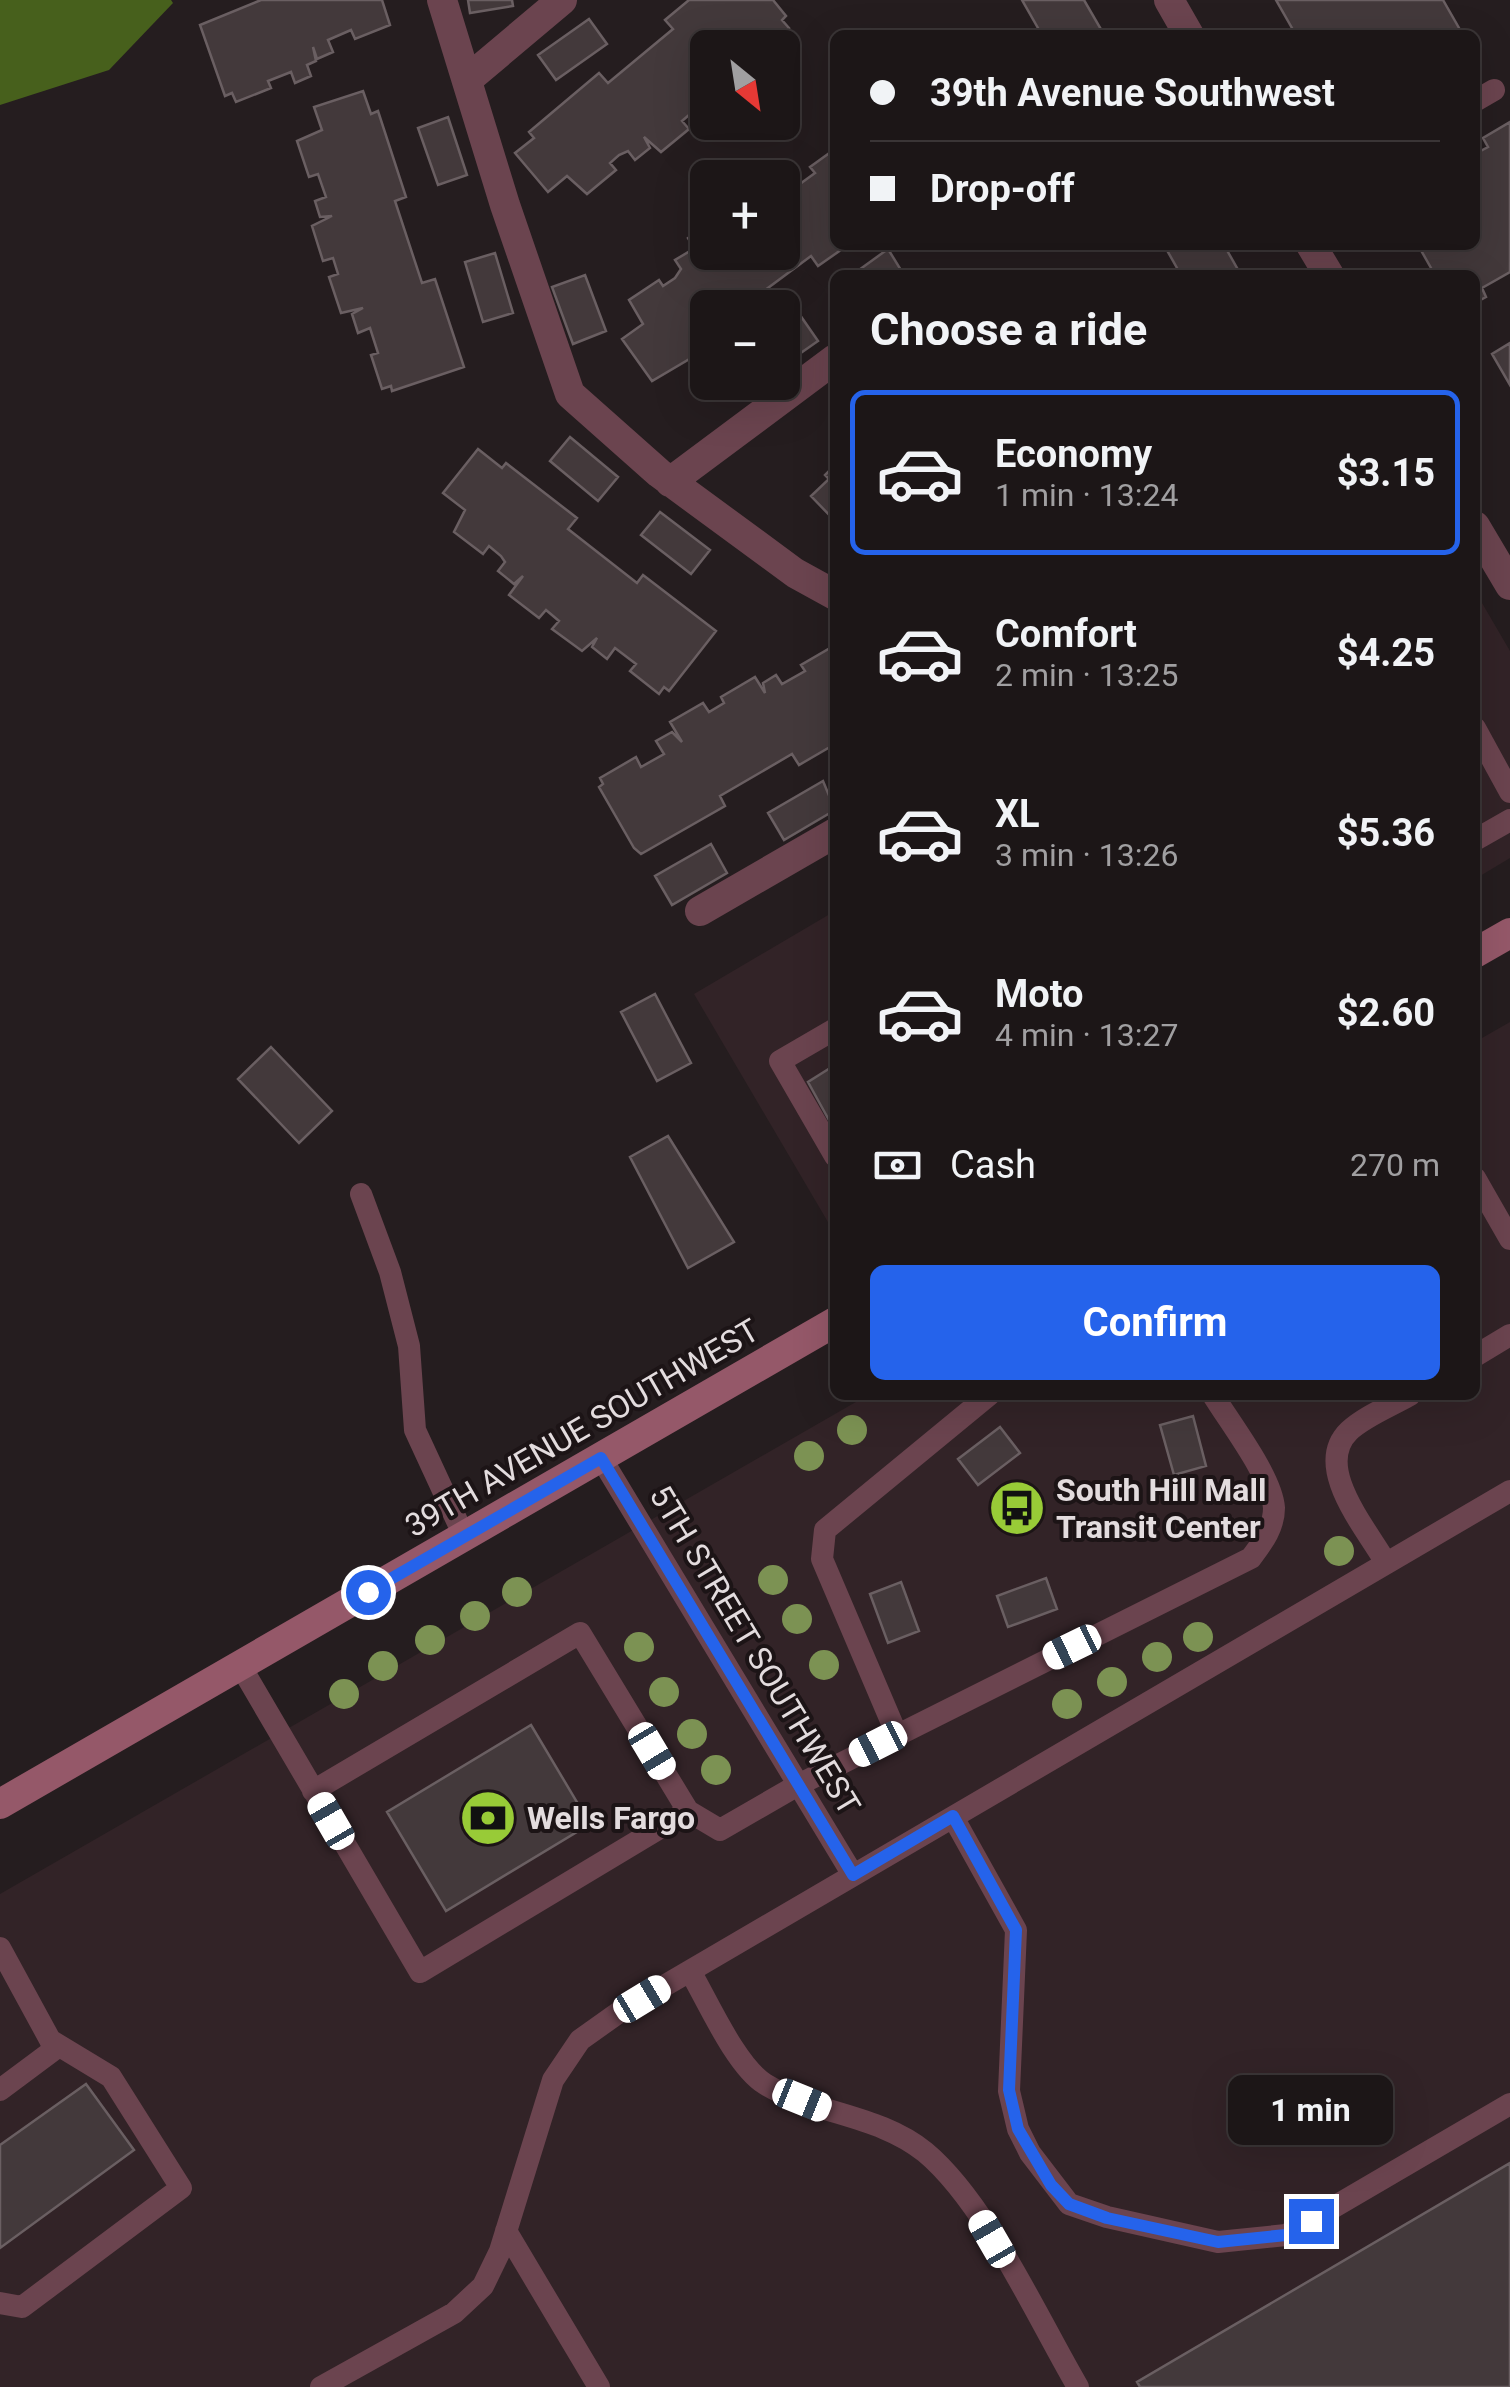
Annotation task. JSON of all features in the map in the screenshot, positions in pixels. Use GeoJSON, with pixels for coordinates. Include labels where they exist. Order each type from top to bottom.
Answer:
{"type":"FeatureCollection","features":[{"type":"Feature","properties":{"kind":"main road"},"geometry":{"type":"LineString","coordinates":[[1480,950],[1510,933]]}},
{"type":"Feature","properties":{"kind":"main road","name":"39TH AVENUE SOUTHWEST"},"geometry":{"type":"LineString","coordinates":[[0,1804],[830,1325]]}},
{"type":"Feature","properties":{"kind":"street"},"geometry":{"type":"LineString","coordinates":[[442,0],[570,394],[670,482],[795,573],[830,592]]}},
{"type":"Feature","properties":{"kind":"street"},"geometry":{"type":"LineString","coordinates":[[467,80],[562,0]]}},
{"type":"Feature","properties":{"kind":"street"},"geometry":{"type":"LineString","coordinates":[[1168,0],[1186,30]]}},
{"type":"Feature","properties":{"kind":"street"},"geometry":{"type":"LineString","coordinates":[[670,482],[830,362]]}},
{"type":"Feature","properties":{"kind":"street"},"geometry":{"type":"LineString","coordinates":[[1480,542],[1510,585]]}},
{"type":"Feature","properties":{"kind":"street"},"geometry":{"type":"LineString","coordinates":[[700,911],[830,836]]}},
{"type":"Feature","properties":{"kind":"lane"},"geometry":{"type":"LineString","coordinates":[[1480,737],[1510,792]]}},
{"type":"Feature","properties":{"kind":"lane"},"geometry":{"type":"LineString","coordinates":[[1480,837],[1510,820]]}},
{"type":"Feature","properties":{"kind":"lane"},"geometry":{"type":"LineString","coordinates":[[830,1033],[780,1061],[830,1147]]}},
{"type":"Feature","properties":{"kind":"lane"},"geometry":{"type":"LineString","coordinates":[[1480,1187],[1510,1239]]}},
{"type":"Feature","properties":{"kind":"lane"},"geometry":{"type":"LineString","coordinates":[[361,1194],[390,1272],[409,1346],[415,1430],[464,1536]]}},
{"type":"Feature","properties":{"kind":"lane"},"geometry":{"type":"LineString","coordinates":[[1480,1353],[1510,1335]]}},
{"type":"Feature","properties":{"kind":"lane"},"geometry":{"type":"LineString","coordinates":[[897,1734],[822,1559],[820,1543],[825,1530],[983,1400]]}},
{"type":"Feature","properties":{"kind":"lane"},"geometry":{"type":"LineString","coordinates":[[313,1791],[580,1632],[688,1811],[720,1830],[897,1734],[1251,1558],[1265,1540],[1274,1507],[1268,1487],[1216,1400]]}},
{"type":"Feature","properties":{"kind":"lane"},"geometry":{"type":"LineString","coordinates":[[1386,1563],[1334,1471],[1337,1452],[1348,1432],[1402,1400]]}},
{"type":"Feature","properties":{"kind":"lane","name":"5TH STREET SOUTHWEST"},"geometry":{"type":"LineString","coordinates":[[601,1458],[853,1875]]}},
{"type":"Feature","properties":{"kind":"lane"},"geometry":{"type":"LineString","coordinates":[[321,2387],[454,2313],[483,2286],[506,2231],[554,2080],[580,2040],[690,1971],[1510,1491]]}},
{"type":"Feature","properties":{"kind":"lane"},"geometry":{"type":"LineString","coordinates":[[240,1665],[420,1972],[688,1811]]}},
{"type":"Feature","properties":{"kind":"lane"},"geometry":{"type":"LineString","coordinates":[[953,1816],[1016,1930],[1009,2090],[1018,2129],[1051,2185],[1069,2204],[1107,2218],[1218,2242],[1286,2235],[1510,2104]]}},
{"type":"Feature","properties":{"kind":"lane"},"geometry":{"type":"LineString","coordinates":[[0,1948],[54,2049],[0,2090]]}},
{"type":"Feature","properties":{"kind":"lane"},"geometry":{"type":"LineString","coordinates":[[690,1971],[747,2067],[763,2083],[834,2112],[890,2128],[948,2176],[975,2210],[1078,2387]]}},
{"type":"Feature","properties":{"kind":"lane"},"geometry":{"type":"LineString","coordinates":[[0,2303],[22,2307],[181,2188],[111,2077],[50,2040]]}},
{"type":"Feature","properties":{"kind":"lane"},"geometry":{"type":"LineString","coordinates":[[506,2231],[598,2387]]}},
{"type":"Feature","properties":{"kind":"shaded area"},"geometry":{"type":"Polygon","coordinates":[[[1480,600],[1510,651],[1510,858],[1480,876],[1480,600]]]}},
{"type":"Feature","properties":{"kind":"shaded area"},"geometry":{"type":"Polygon","coordinates":[[[830,914],[830,1225],[694,994],[830,914]]]}},
{"type":"Feature","properties":{"kind":"shaded area"},"geometry":{"type":"Polygon","coordinates":[[[1510,1022],[1510,2387],[0,2387],[0,1894],[859,1400],[1480,1400],[1480,1039],[1510,1022]]]}},
{"type":"Feature","properties":{"kind":"green space"},"geometry":{"type":"Polygon","coordinates":[[[0,0],[173,3],[109,70],[0,105],[0,0]]]}},
{"type":"Feature","properties":{"kind":"building"},"geometry":{"type":"Polygon","coordinates":[[[261,0],[382,0],[390,25],[355,39],[351,30],[328,40],[333,52],[317,59],[313,47],[316,61],[307,65],[311,76],[295,83],[291,72],[268,81],[271,88],[236,102],[232,93],[225,96],[200,25],[261,0]]]}},
{"type":"Feature","properties":{"kind":"building"},"geometry":{"type":"Polygon","coordinates":[[[468,0],[512,0],[513,6],[470,13],[468,0]]]}},
{"type":"Feature","properties":{"kind":"building"},"geometry":{"type":"Polygon","coordinates":[[[689,0],[773,0],[786,16],[782,20],[789,28],[690,30],[690,114],[682,121],[689,129],[661,152],[644,137],[650,148],[635,160],[628,151],[619,155],[610,163],[616,170],[587,194],[567,176],[548,192],[515,153],[534,138],[529,132],[599,73],[608,83],[673,29],[665,20],[689,0]]]}},
{"type":"Feature","properties":{"kind":"building"},"geometry":{"type":"Polygon","coordinates":[[[1022,0],[1084,0],[1101,30],[1039,30],[1022,0]]]}},
{"type":"Feature","properties":{"kind":"building"},"geometry":{"type":"Polygon","coordinates":[[[1276,0],[1443,0],[1460,30],[1293,30],[1276,0]]]}},
{"type":"Feature","properties":{"kind":"building"},"geometry":{"type":"Polygon","coordinates":[[[589,19],[607,44],[556,80],[538,55],[589,19]]]}},
{"type":"Feature","properties":{"kind":"building"},"geometry":{"type":"Polygon","coordinates":[[[363,91],[371,114],[378,111],[406,197],[395,201],[422,283],[435,279],[464,367],[392,391],[391,386],[382,389],[371,355],[378,353],[370,328],[358,333],[352,314],[363,308],[341,313],[329,277],[338,274],[333,258],[323,261],[312,226],[332,216],[320,217],[315,201],[326,197],[318,174],[309,177],[297,141],[322,130],[314,107],[363,91]]]}},
{"type":"Feature","properties":{"kind":"building"},"geometry":{"type":"Polygon","coordinates":[[[448,117],[467,175],[438,185],[418,128],[448,117]]]}},
{"type":"Feature","properties":{"kind":"building"},"geometry":{"type":"Polygon","coordinates":[[[1510,122],[1510,272],[1482,288],[1486,297],[1480,300],[1480,270],[1432,270],[1421,250],[1480,250],[1480,151],[1488,147],[1483,138],[1510,122]]]}},
{"type":"Feature","properties":{"kind":"building"},"geometry":{"type":"Polygon","coordinates":[[[830,153],[830,250],[841,250],[818,266],[811,256],[800,264],[800,184],[815,173],[810,167],[830,153]]]}},
{"type":"Feature","properties":{"kind":"building"},"geometry":{"type":"Polygon","coordinates":[[[889,250],[901,270],[859,270],[889,250]]]}},
{"type":"Feature","properties":{"kind":"building"},"geometry":{"type":"Polygon","coordinates":[[[1167,250],[1227,250],[1238,270],[1178,270],[1167,250]]]}},
{"type":"Feature","properties":{"kind":"building"},"geometry":{"type":"Polygon","coordinates":[[[690,251],[690,270],[792,270],[765,290],[690,290],[690,359],[652,381],[622,339],[643,324],[629,300],[659,280],[663,286],[675,278],[681,269],[675,260],[690,251]]]}},
{"type":"Feature","properties":{"kind":"building"},"geometry":{"type":"Polygon","coordinates":[[[495,253],[513,313],[483,322],[465,262],[495,253]]]}},
{"type":"Feature","properties":{"kind":"building"},"geometry":{"type":"Polygon","coordinates":[[[585,275],[606,331],[573,344],[552,287],[585,275]]]}},
{"type":"Feature","properties":{"kind":"building"},"geometry":{"type":"Polygon","coordinates":[[[800,315],[818,341],[800,354],[800,315]]]}},
{"type":"Feature","properties":{"kind":"building"},"geometry":{"type":"Polygon","coordinates":[[[1510,343],[1510,385],[1492,354],[1510,343]]]}},
{"type":"Feature","properties":{"kind":"building"},"geometry":{"type":"Polygon","coordinates":[[[570,437],[618,477],[598,501],[550,461],[570,437]]]}},
{"type":"Feature","properties":{"kind":"building"},"geometry":{"type":"Polygon","coordinates":[[[478,449],[502,468],[506,463],[577,518],[568,529],[637,583],[643,575],[716,631],[669,691],[664,687],[659,694],[630,671],[636,664],[615,648],[607,659],[592,647],[597,638],[582,651],[552,629],[559,621],[546,610],[539,618],[509,595],[523,576],[514,584],[498,571],[505,562],[501,556],[489,546],[483,554],[454,532],[465,510],[443,493],[478,449]]]}},
{"type":"Feature","properties":{"kind":"building"},"geometry":{"type":"Polygon","coordinates":[[[830,470],[830,516],[811,496],[829,479],[825,475],[830,470]]]}},
{"type":"Feature","properties":{"kind":"building"},"geometry":{"type":"Polygon","coordinates":[[[660,512],[710,550],[691,574],[641,535],[660,512]]]}},
{"type":"Feature","properties":{"kind":"building"},"geometry":{"type":"Polygon","coordinates":[[[830,648],[830,747],[799,765],[792,754],[720,796],[725,806],[641,854],[634,848],[599,787],[603,784],[600,778],[636,757],[641,767],[664,754],[656,741],[672,732],[682,742],[670,722],[703,703],[709,712],[724,703],[721,697],[755,677],[765,693],[763,683],[776,675],[782,684],[805,671],[801,665],[830,648]]]}},
{"type":"Feature","properties":{"kind":"building"},"geometry":{"type":"Polygon","coordinates":[[[823,781],[830,798],[830,813],[784,840],[768,813],[823,781]]]}},
{"type":"Feature","properties":{"kind":"building"},"geometry":{"type":"Polygon","coordinates":[[[711,844],[727,873],[672,905],[655,876],[711,844]]]}},
{"type":"Feature","properties":{"kind":"building"},"geometry":{"type":"Polygon","coordinates":[[[655,994],[691,1063],[657,1081],[621,1012],[655,994]]]}},
{"type":"Feature","properties":{"kind":"building"},"geometry":{"type":"Polygon","coordinates":[[[271,1047],[332,1111],[299,1143],[238,1079],[271,1047]]]}},
{"type":"Feature","properties":{"kind":"building"},"geometry":{"type":"Polygon","coordinates":[[[830,1068],[830,1122],[808,1082],[830,1068]]]}},
{"type":"Feature","properties":{"kind":"building"},"geometry":{"type":"Polygon","coordinates":[[[668,1136],[734,1242],[688,1268],[630,1157],[668,1136]]]}},
{"type":"Feature","properties":{"kind":"building"},"geometry":{"type":"Polygon","coordinates":[[[1193,1416],[1206,1466],[1174,1475],[1160,1425],[1193,1416]]]}},
{"type":"Feature","properties":{"kind":"building"},"geometry":{"type":"Polygon","coordinates":[[[1000,1427],[1020,1453],[978,1485],[958,1459],[1000,1427]]]}},
{"type":"Feature","properties":{"kind":"building"},"geometry":{"type":"Polygon","coordinates":[[[1046,1578],[1057,1609],[1008,1627],[997,1596],[1046,1578]]]}},
{"type":"Feature","properties":{"kind":"building"},"geometry":{"type":"Polygon","coordinates":[[[901,1582],[919,1631],[888,1643],[870,1594],[901,1582]]]}},
{"type":"Feature","properties":{"kind":"building","name":"Wells Fargo"},"geometry":{"type":"Polygon","coordinates":[[[531,1725],[590,1824],[446,1911],[387,1812],[531,1725]]]}},
{"type":"Feature","properties":{"kind":"building"},"geometry":{"type":"Polygon","coordinates":[[[86,2084],[134,2150],[0,2248],[0,2145],[86,2084]]]}},
{"type":"Feature","properties":{"kind":"building"},"geometry":{"type":"Polygon","coordinates":[[[1510,2163],[1510,2387],[1140,2387],[1137,2382],[1510,2163]]]}},
{"type":"Feature","properties":{"kind":"place","name":"South Hill Mall Transit Center"},"geometry":{"type":"Point","coordinates":[1017,1508]}},
{"type":"Feature","properties":{"kind":"place","name":"Wells Fargo"},"geometry":{"type":"Point","coordinates":[488,1818]}},
{"type":"Feature","properties":{"kind":"route"},"geometry":{"type":"LineString","coordinates":[[368,1592],[601,1458],[853,1875],[953,1816],[1016,1930],[1009,2090],[1018,2129],[1051,2185],[1069,2204],[1107,2218],[1218,2242],[1286,2235],[1311,2221]]}}]}
